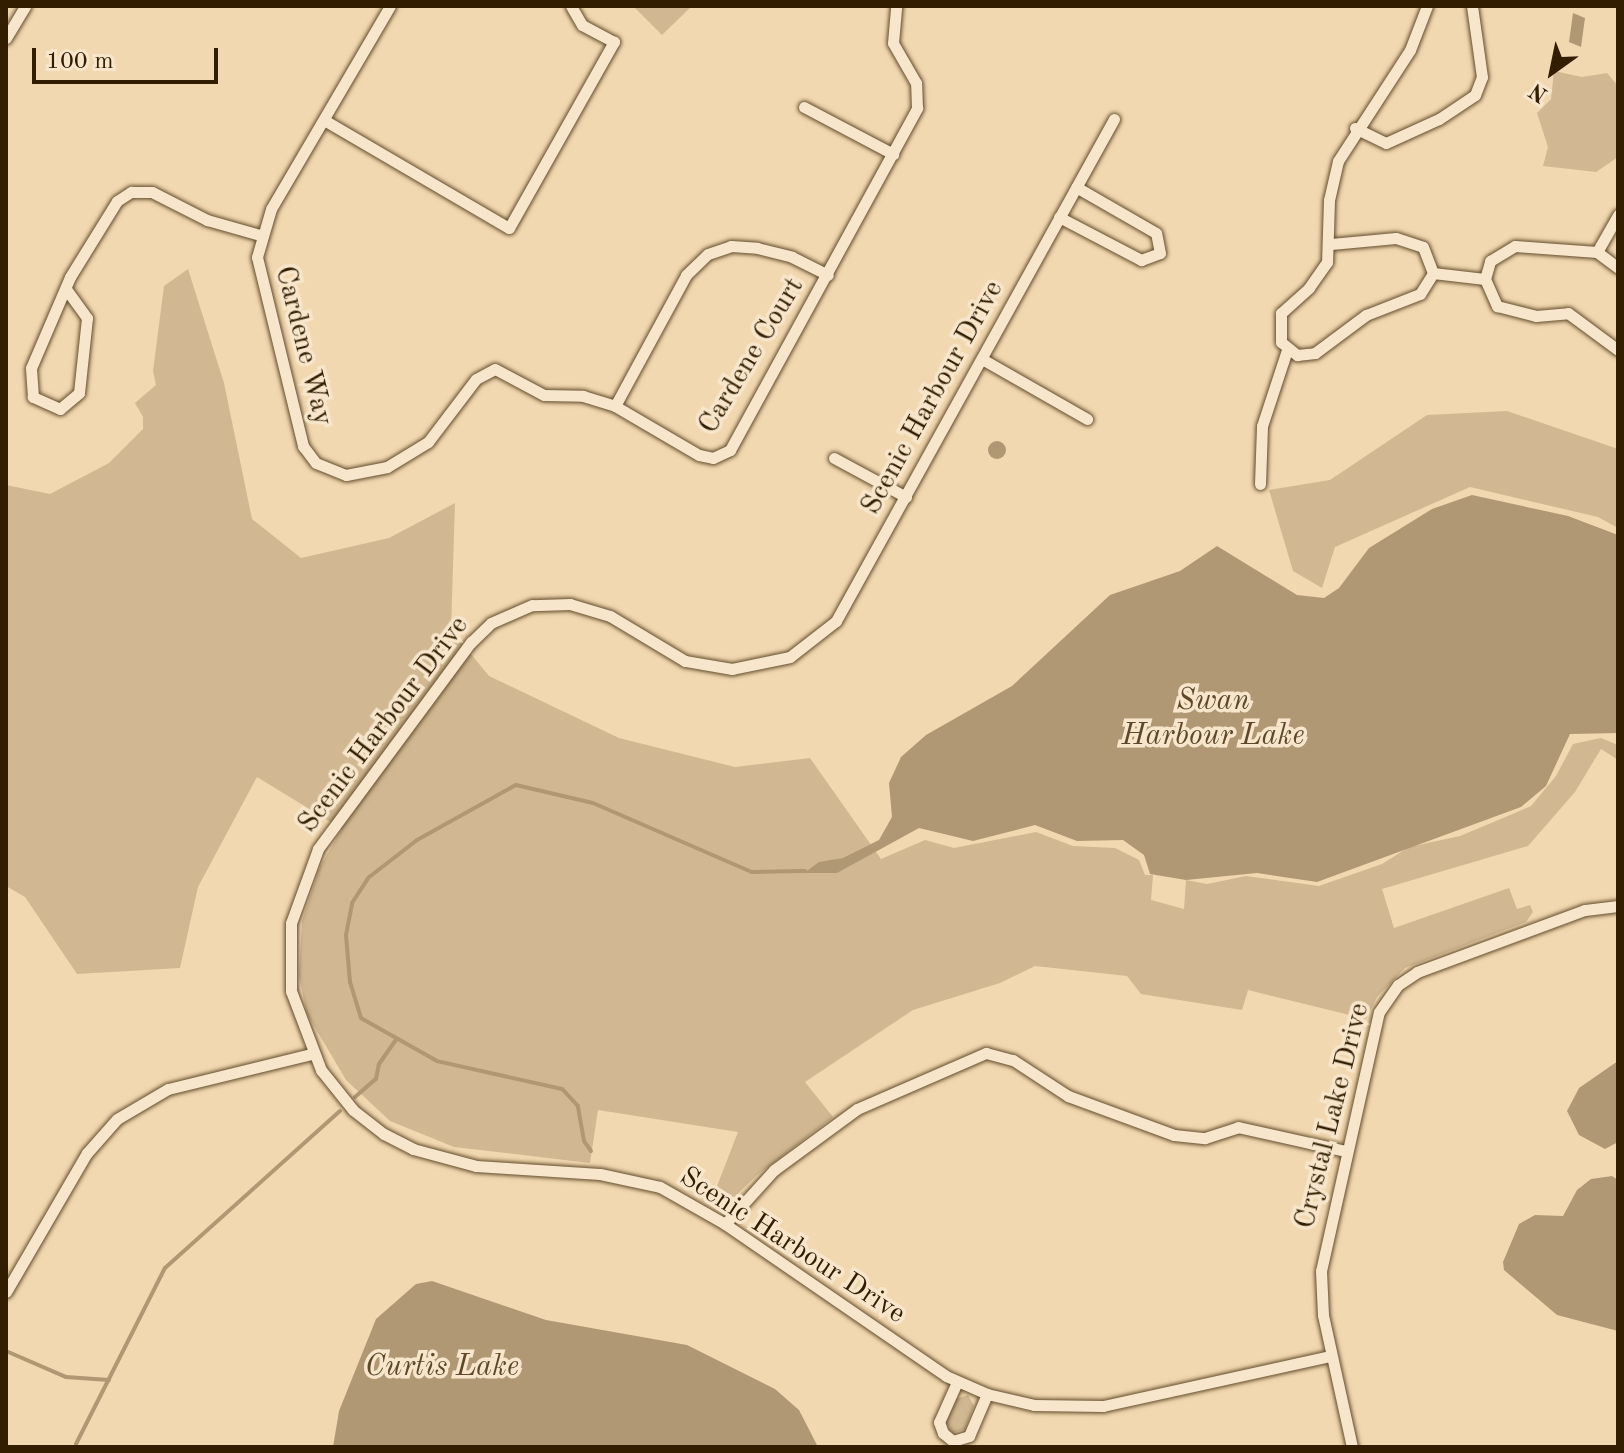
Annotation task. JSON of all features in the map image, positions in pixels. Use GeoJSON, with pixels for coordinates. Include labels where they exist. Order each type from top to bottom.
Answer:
{"type":"FeatureCollection","features":[{"type":"Feature","properties":{"kind":"street"},"geometry":{"type":"LineString","coordinates":[[7,35],[25,6]]}},
{"type":"Feature","properties":{"kind":"street"},"geometry":{"type":"LineString","coordinates":[[260,235],[390,6]]}},
{"type":"Feature","properties":{"kind":"street"},"geometry":{"type":"LineString","coordinates":[[324,120],[509,228],[614,42],[582,25],[571,6]]}},
{"type":"Feature","properties":{"kind":"street"},"geometry":{"type":"LineString","coordinates":[[828,275],[919,101],[916,83],[893,43],[896,6]]}},
{"type":"Feature","properties":{"kind":"street"},"geometry":{"type":"LineString","coordinates":[[1427,6],[1392,80],[1355,128],[1332,179],[1331,244],[1320,276],[1278,318],[1278,333],[1287,350],[1297,355],[1315,353],[1366,315],[1420,294],[1433,273]]}},
{"type":"Feature","properties":{"kind":"street"},"geometry":{"type":"LineString","coordinates":[[1355,128],[1386,143],[1439,119],[1475,95],[1482,77],[1472,6]]}},
{"type":"Feature","properties":{"kind":"street"},"geometry":{"type":"LineString","coordinates":[[804,107],[893,154]]}},
{"type":"Feature","properties":{"kind":"street","name":"Scenic Harbour Drive"},"geometry":{"type":"LineString","coordinates":[[1114,119],[836,621],[806,648],[773,663],[732,669],[696,665],[610,616],[570,604],[521,608],[482,631],[336,821],[303,880],[291,923],[288,969],[296,1013],[312,1054],[353,1110],[413,1149],[476,1166],[635,1180],[679,1196],[957,1382],[987,1394],[1034,1405],[1103,1406],[1330,1356]]}},
{"type":"Feature","properties":{"kind":"street"},"geometry":{"type":"LineString","coordinates":[[1059,217],[1141,260],[1160,253],[1156,233],[1076,187]]}},
{"type":"Feature","properties":{"kind":"street","name":"Cardene Way"},"geometry":{"type":"LineString","coordinates":[[66,289],[87,318],[79,393],[71,405],[60,409],[36,401],[29,379],[66,289],[112,208],[131,192],[152,192],[207,220],[260,235],[259,276],[298,436],[309,455],[328,470],[362,475],[408,456],[437,433],[476,379],[489,370],[503,371],[544,395],[583,396],[615,406]]}},
{"type":"Feature","properties":{"kind":"street"},"geometry":{"type":"LineString","coordinates":[[1597,252],[1618,215]]}},
{"type":"Feature","properties":{"kind":"street"},"geometry":{"type":"LineString","coordinates":[[1331,244],[1396,238],[1423,247],[1433,273]]}},
{"type":"Feature","properties":{"kind":"street","name":"Cardene Court"},"geometry":{"type":"LineString","coordinates":[[731,246],[757,248],[792,257],[828,275],[726,454],[699,455],[615,406],[686,275],[708,254],[731,246]]}},
{"type":"Feature","properties":{"kind":"street"},"geometry":{"type":"LineString","coordinates":[[1618,268],[1597,252],[1515,246],[1490,261],[1485,279],[1497,306],[1536,316],[1568,313],[1618,350]]}},
{"type":"Feature","properties":{"kind":"street"},"geometry":{"type":"LineString","coordinates":[[1433,273],[1485,279]]}},
{"type":"Feature","properties":{"kind":"street"},"geometry":{"type":"LineString","coordinates":[[1260,484],[1262,426],[1287,350]]}},
{"type":"Feature","properties":{"kind":"street"},"geometry":{"type":"LineString","coordinates":[[982,359],[1087,419]]}},
{"type":"Feature","properties":{"kind":"street"},"geometry":{"type":"LineString","coordinates":[[834,458],[906,497]]}},
{"type":"Feature","properties":{"kind":"street","name":"Crystal Lake Drive"},"geometry":{"type":"LineString","coordinates":[[1352,1447],[1330,1356],[1321,1271],[1374,1028],[1398,985],[1427,968],[1545,924],[1618,906]]}},
{"type":"Feature","properties":{"kind":"street"},"geometry":{"type":"LineString","coordinates":[[725,1224],[774,1170],[857,1109],[986,1053],[1013,1060],[1068,1096],[1174,1135],[1205,1138],[1238,1127],[1345,1151]]}},
{"type":"Feature","properties":{"kind":"street"},"geometry":{"type":"LineString","coordinates":[[6,1292],[87,1153],[123,1113],[168,1089],[312,1054]]}},
{"type":"Feature","properties":{"kind":"street"},"geometry":{"type":"LineString","coordinates":[[957,1382],[939,1422],[943,1433],[953,1441],[969,1436],[987,1394]]}},
{"type":"Feature","properties":{"kind":"shaded area"},"geometry":{"type":"Polygon","coordinates":[[[633,6],[692,6],[662,35],[633,6]]]}},
{"type":"Feature","properties":{"kind":"shaded area"},"geometry":{"type":"Polygon","coordinates":[[[1554,71],[1582,77],[1607,73],[1618,86],[1618,157],[1596,172],[1543,166],[1548,147],[1537,113],[1551,99],[1554,71]]]}},
{"type":"Feature","properties":{"kind":"shaded area"},"geometry":{"type":"Polygon","coordinates":[[[188,269],[224,383],[252,519],[301,558],[389,538],[455,503],[451,630],[489,676],[619,738],[735,767],[810,758],[881,859],[925,840],[954,848],[1036,832],[1073,846],[1115,848],[1139,860],[1145,875],[1153,875],[1151,900],[1184,909],[1186,880],[1207,884],[1246,876],[1319,886],[1382,864],[1409,847],[1460,836],[1496,821],[1531,806],[1556,776],[1573,744],[1601,738],[1618,745],[1618,760],[1601,749],[1575,792],[1528,846],[1382,889],[1394,928],[1509,888],[1517,909],[1530,905],[1533,912],[1526,922],[1405,968],[1377,997],[1366,1019],[1248,990],[1242,1010],[1141,994],[1127,976],[1035,966],[1000,983],[913,1010],[805,1082],[833,1117],[756,1176],[722,1209],[710,1204],[738,1132],[598,1110],[590,1163],[454,1147],[390,1121],[346,1080],[307,1014],[299,976],[302,921],[320,867],[342,829],[257,777],[198,887],[180,968],[77,974],[25,897],[6,886],[6,485],[50,494],[109,463],[143,429],[143,417],[135,403],[156,385],[153,371],[164,286],[188,269]]]}},
{"type":"Feature","properties":{"kind":"shaded area"},"geometry":{"type":"Polygon","coordinates":[[[1507,411],[1618,449],[1618,528],[1598,517],[1470,487],[1335,547],[1322,588],[1293,571],[1269,490],[1330,480],[1427,415],[1507,411]]]}},
{"type":"Feature","properties":{"kind":"shaded area"},"geometry":{"type":"Polygon","coordinates":[[[968,1395],[974,1406],[965,1429],[952,1433],[946,1422],[956,1399],[968,1395]]]}},
{"type":"Feature","properties":{"kind":"water"},"geometry":{"type":"Polygon","coordinates":[[[1573,13],[1585,18],[1581,47],[1569,42],[1573,13]]]}},
{"type":"Feature","properties":{"kind":"water"},"geometry":{"type":"Polygon","coordinates":[[[997,441],[1006,450],[997,459],[988,450],[997,441]]]}},
{"type":"Feature","properties":{"kind":"water","name":"Swan Harbour Lake"},"geometry":{"type":"Polygon","coordinates":[[[1472,495],[1568,516],[1618,535],[1618,733],[1570,734],[1546,786],[1521,807],[1317,882],[1257,873],[1186,880],[1150,874],[1144,855],[1123,840],[1077,841],[1035,825],[973,841],[919,828],[837,873],[804,873],[819,862],[843,858],[879,840],[892,817],[889,783],[901,757],[926,735],[1012,686],[1110,595],[1180,571],[1217,546],[1297,595],[1324,598],[1339,588],[1369,548],[1432,509],[1472,495]]]}},
{"type":"Feature","properties":{"kind":"water"},"geometry":{"type":"Polygon","coordinates":[[[1618,1061],[1618,1142],[1605,1149],[1579,1135],[1567,1111],[1579,1088],[1618,1061]]]}},
{"type":"Feature","properties":{"kind":"water"},"geometry":{"type":"Polygon","coordinates":[[[1612,1176],[1618,1180],[1618,1331],[1557,1315],[1504,1270],[1503,1262],[1519,1224],[1535,1215],[1563,1216],[1577,1190],[1591,1179],[1612,1176]]]}},
{"type":"Feature","properties":{"kind":"water","name":"Curtis Lake"},"geometry":{"type":"Polygon","coordinates":[[[432,1281],[546,1320],[687,1345],[775,1389],[799,1410],[818,1447],[333,1447],[339,1411],[376,1319],[416,1284],[432,1281]]]}},
{"type":"Feature","properties":{"kind":"waterway"},"geometry":{"type":"LineString","coordinates":[[591,1151],[584,1141],[578,1106],[562,1089],[437,1061],[361,1018],[350,982],[346,935],[352,903],[368,878],[417,840],[516,785],[593,803],[752,872],[805,871]]}},
{"type":"Feature","properties":{"kind":"waterway"},"geometry":{"type":"LineString","coordinates":[[355,1097],[376,1079],[379,1064],[396,1040]]}},
{"type":"Feature","properties":{"kind":"waterway"},"geometry":{"type":"LineString","coordinates":[[76,1444],[165,1268],[340,1111]]}},
{"type":"Feature","properties":{"kind":"waterway"},"geometry":{"type":"LineString","coordinates":[[6,1351],[66,1377],[109,1380]]}}]}
